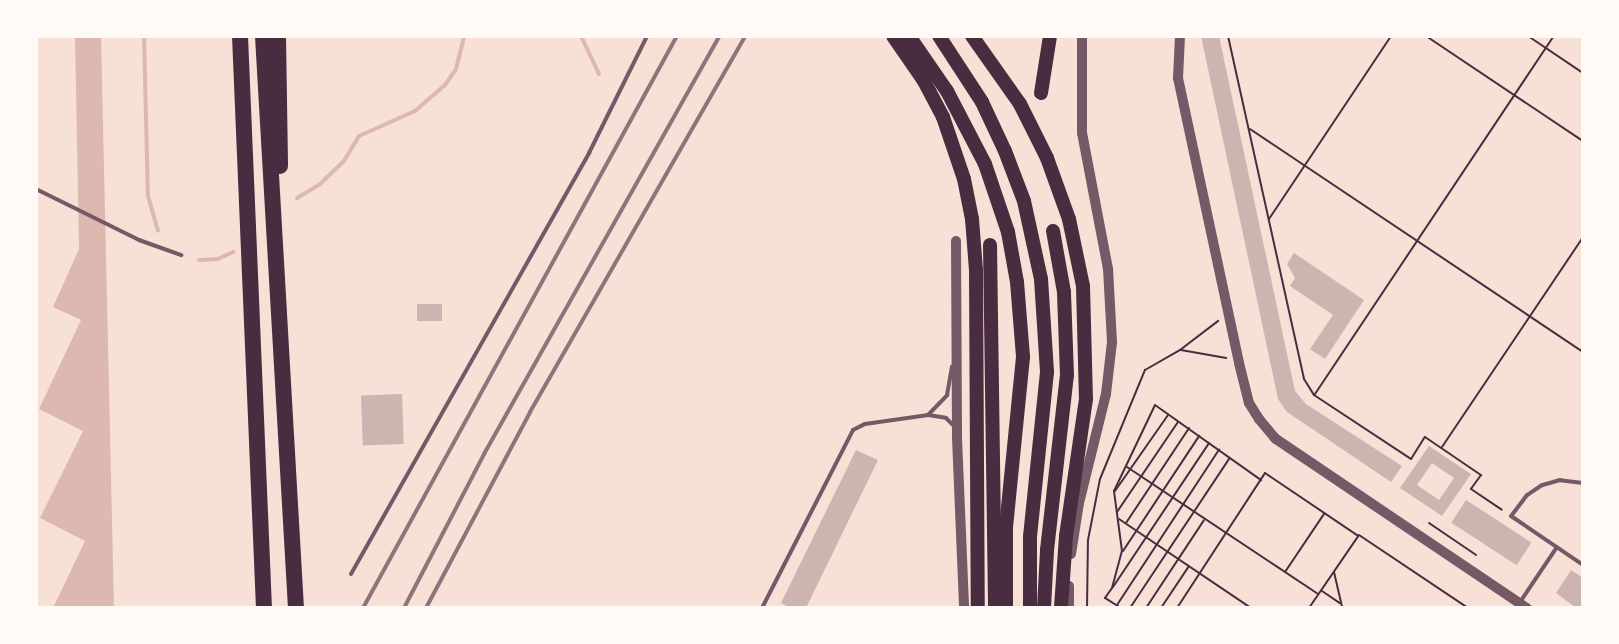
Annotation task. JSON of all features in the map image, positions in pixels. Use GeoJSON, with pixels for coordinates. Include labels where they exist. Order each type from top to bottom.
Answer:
{"type":"FeatureCollection","features":[{"type":"Feature","properties":{"kind":"highway"},"geometry":{"type":"LineString","coordinates":[[240,36],[264,608]]}},
{"type":"Feature","properties":{"kind":"highway"},"geometry":{"type":"LineString","coordinates":[[263,36],[296,608]]}},
{"type":"Feature","properties":{"kind":"highway"},"geometry":{"type":"LineString","coordinates":[[278,36],[281,131],[278,263]]}},
{"type":"Feature","properties":{"kind":"highway"},"geometry":{"type":"LineString","coordinates":[[893,36],[924,81],[950,134],[968,200],[975,256],[978,608]]}},
{"type":"Feature","properties":{"kind":"highway"},"geometry":{"type":"LineString","coordinates":[[909,36],[947,91],[993,185],[1008,232],[1021,311],[1022,382],[1006,526],[1006,608]]}},
{"type":"Feature","properties":{"kind":"highway"},"geometry":{"type":"LineString","coordinates":[[939,36],[988,115],[1015,175],[1041,279],[1047,372],[1030,537],[1030,608]]}},
{"type":"Feature","properties":{"kind":"highway"},"geometry":{"type":"LineString","coordinates":[[972,36],[1007,84],[1040,142],[1066,208],[1082,275],[1087,333],[1086,399],[1066,536],[1061,608]]}},
{"type":"Feature","properties":{"kind":"highway"},"geometry":{"type":"LineString","coordinates":[[1041,93],[1050,36]]}},
{"type":"Feature","properties":{"kind":"highway"},"geometry":{"type":"LineString","coordinates":[[1044,608],[1047,550],[1067,375],[1064,292],[1053,231]]}},
{"type":"Feature","properties":{"kind":"highway"},"geometry":{"type":"LineString","coordinates":[[990,245],[995,608]]}},
{"type":"Feature","properties":{"kind":"street"},"geometry":{"type":"LineString","coordinates":[[1069,608],[1074,528],[1106,394],[1112,342],[1108,269],[1082,133],[1082,36]]}},
{"type":"Feature","properties":{"kind":"street"},"geometry":{"type":"LineString","coordinates":[[1180,36],[1178,78],[1249,403],[1276,439],[1521,606]]}},
{"type":"Feature","properties":{"kind":"street"},"geometry":{"type":"LineString","coordinates":[[956,241],[957,438],[964,608]]}},
{"type":"Feature","properties":{"kind":"lane"},"geometry":{"type":"LineString","coordinates":[[351,574],[589,153],[647,36]]}},
{"type":"Feature","properties":{"kind":"lane"},"geometry":{"type":"LineString","coordinates":[[36,189],[106,224],[181,255]]}},
{"type":"Feature","properties":{"kind":"lane"},"geometry":{"type":"LineString","coordinates":[[928,415],[947,395],[957,317]]}},
{"type":"Feature","properties":{"kind":"lane"},"geometry":{"type":"LineString","coordinates":[[762,608],[853,430],[865,424],[928,415],[952,422],[957,438]]}},
{"type":"Feature","properties":{"kind":"lane"},"geometry":{"type":"LineString","coordinates":[[1583,483],[1560,480],[1542,485],[1527,495],[1511,516],[1583,565]]}},
{"type":"Feature","properties":{"kind":"lane"},"geometry":{"type":"LineString","coordinates":[[1521,606],[1557,547]]}},
{"type":"Feature","properties":{"kind":"path"},"geometry":{"type":"LineString","coordinates":[[1228,36],[1304,379],[1314,395],[1411,459],[1425,437],[1442,448],[1481,475],[1471,489],[1511,516]]}},
{"type":"Feature","properties":{"kind":"path"},"geometry":{"type":"LineString","coordinates":[[1268,220],[1391,36]]}},
{"type":"Feature","properties":{"kind":"path"},"geometry":{"type":"LineString","coordinates":[[1426,36],[1583,141]]}},
{"type":"Feature","properties":{"kind":"path"},"geometry":{"type":"LineString","coordinates":[[1528,36],[1583,73]]}},
{"type":"Feature","properties":{"kind":"path"},"geometry":{"type":"LineString","coordinates":[[1314,395],[1554,36]]}},
{"type":"Feature","properties":{"kind":"path"},"geometry":{"type":"LineString","coordinates":[[1249,128],[1583,352]]}},
{"type":"Feature","properties":{"kind":"path"},"geometry":{"type":"LineString","coordinates":[[1442,448],[1583,237]]}},
{"type":"Feature","properties":{"kind":"path"},"geometry":{"type":"LineString","coordinates":[[1087,608],[1086,563],[1100,479],[1145,370],[1180,350],[1228,313]]}},
{"type":"Feature","properties":{"kind":"path"},"geometry":{"type":"LineString","coordinates":[[1180,350],[1212,353],[1239,363]]}},
{"type":"Feature","properties":{"kind":"path"},"geometry":{"type":"LineString","coordinates":[[1122,551],[1114,491],[1155,405],[1261,480]]}},
{"type":"Feature","properties":{"kind":"path"},"geometry":{"type":"LineString","coordinates":[[1114,491],[1132,470],[1168,414]]}},
{"type":"Feature","properties":{"kind":"path"},"geometry":{"type":"LineString","coordinates":[[1117,512],[1179,421]]}},
{"type":"Feature","properties":{"kind":"path"},"geometry":{"type":"LineString","coordinates":[[1126,524],[1189,428]]}},
{"type":"Feature","properties":{"kind":"path"},"geometry":{"type":"LineString","coordinates":[[1112,588],[1122,551],[1199,435]]}},
{"type":"Feature","properties":{"kind":"path"},"geometry":{"type":"LineString","coordinates":[[1210,442],[1105,598],[1119,607],[1220,449]]}},
{"type":"Feature","properties":{"kind":"path"},"geometry":{"type":"LineString","coordinates":[[1130,608],[1229,458]]}},
{"type":"Feature","properties":{"kind":"path"},"geometry":{"type":"LineString","coordinates":[[1126,466],[1318,594]]}},
{"type":"Feature","properties":{"kind":"path"},"geometry":{"type":"LineString","coordinates":[[1177,608],[1265,473],[1468,608]]}},
{"type":"Feature","properties":{"kind":"path"},"geometry":{"type":"LineString","coordinates":[[1285,572],[1324,513]]}},
{"type":"Feature","properties":{"kind":"path"},"geometry":{"type":"LineString","coordinates":[[1118,519],[1251,608]]}},
{"type":"Feature","properties":{"kind":"path"},"geometry":{"type":"LineString","coordinates":[[1146,608],[1205,519]]}},
{"type":"Feature","properties":{"kind":"path"},"geometry":{"type":"LineString","coordinates":[[1429,523],[1476,555]]}},
{"type":"Feature","properties":{"kind":"path"},"geometry":{"type":"LineString","coordinates":[[1309,608],[1357,535]]}},
{"type":"Feature","properties":{"kind":"path"},"geometry":{"type":"LineString","coordinates":[[1161,608],[1189,566]]}},
{"type":"Feature","properties":{"kind":"path"},"geometry":{"type":"LineString","coordinates":[[1334,571],[1342,608]]}},
{"type":"Feature","properties":{"kind":"path"},"geometry":{"type":"LineString","coordinates":[[1321,590],[1341,603]]}},
{"type":"Feature","properties":{"kind":"shaded area"},"geometry":{"type":"Polygon","coordinates":[[[75,36],[101,36],[114,608],[53,608],[85,541],[40,518],[83,431],[39,409],[81,320],[53,307],[79,249],[75,36]]]}},
{"type":"Feature","properties":{"kind":"building"},"geometry":{"type":"Polygon","coordinates":[[[1201,36],[1219,36],[1295,391],[1306,404],[1402,466],[1391,482],[1287,412],[1278,399],[1201,36]]]}},
{"type":"Feature","properties":{"kind":"building"},"geometry":{"type":"Polygon","coordinates":[[[1294,253],[1364,300],[1325,359],[1310,349],[1333,315],[1290,286],[1295,278],[1287,264],[1294,253]]]}},
{"type":"Feature","properties":{"kind":"building"},"geometry":{"type":"Polygon","coordinates":[[[417,304],[442,304],[442,321],[417,321],[417,304]]]}},
{"type":"Feature","properties":{"kind":"building"},"geometry":{"type":"Polygon","coordinates":[[[402,394],[404,444],[363,445],[361,395],[402,394]]]}},
{"type":"Feature","properties":{"kind":"building"},"geometry":{"type":"Polygon","coordinates":[[[1429,446],[1471,474],[1442,516],[1400,488],[1429,446]],[[1432,463],[1417,485],[1439,500],[1454,478],[1432,463]]]}},
{"type":"Feature","properties":{"kind":"building"},"geometry":{"type":"Polygon","coordinates":[[[856,450],[878,460],[806,608],[791,608],[781,603],[856,450]]]}},
{"type":"Feature","properties":{"kind":"building"},"geometry":{"type":"Polygon","coordinates":[[[1466,500],[1531,542],[1517,565],[1451,523],[1466,500]]]}},
{"type":"Feature","properties":{"kind":"building"},"geometry":{"type":"Polygon","coordinates":[[[1571,570],[1583,578],[1583,608],[1576,608],[1556,593],[1571,570]]]}},
{"type":"Feature","properties":{"kind":"waterway"},"geometry":{"type":"LineString","coordinates":[[144,36],[148,196],[158,231]]}},
{"type":"Feature","properties":{"kind":"waterway"},"geometry":{"type":"LineString","coordinates":[[297,198],[319,185],[344,161],[359,136],[415,111],[445,85],[456,69],[464,36]]}},
{"type":"Feature","properties":{"kind":"waterway"},"geometry":{"type":"LineString","coordinates":[[581,36],[599,74]]}},
{"type":"Feature","properties":{"kind":"waterway"},"geometry":{"type":"LineString","coordinates":[[199,260],[218,259],[233,252]]}},
{"type":"Feature","properties":{"kind":"railway"},"geometry":{"type":"LineString","coordinates":[[363,608],[677,36]]}},
{"type":"Feature","properties":{"kind":"railway"},"geometry":{"type":"LineString","coordinates":[[404,608],[484,454],[720,36]]}},
{"type":"Feature","properties":{"kind":"railway"},"geometry":{"type":"LineString","coordinates":[[426,608],[530,412],[745,36]]}}]}
